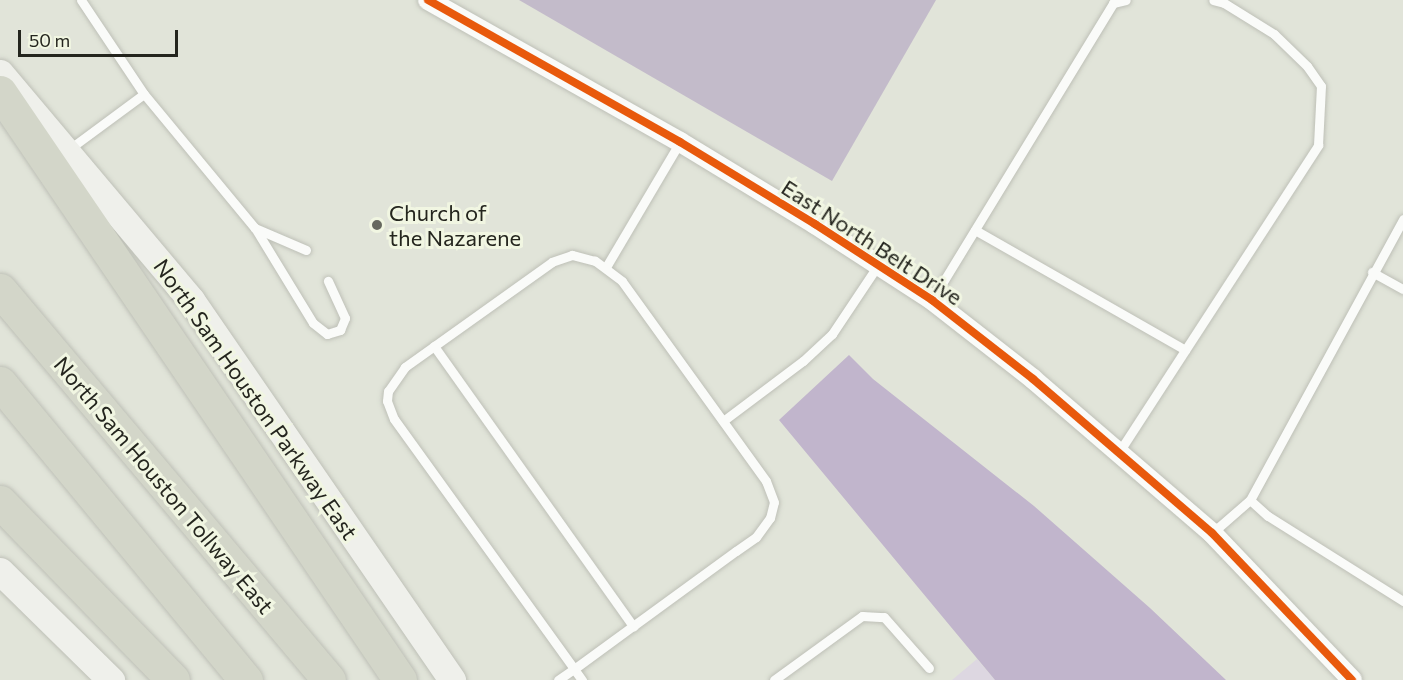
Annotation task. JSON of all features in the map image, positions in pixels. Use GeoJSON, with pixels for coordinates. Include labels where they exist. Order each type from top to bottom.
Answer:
{"type":"FeatureCollection","features":[{"type":"Feature","properties":{"kind":"highway"},"geometry":{"type":"LineString","coordinates":[[0,92],[57,157],[400,680]]}},
{"type":"Feature","properties":{"kind":"highway","name":"North Sam Houston Tollway East"},"geometry":{"type":"LineString","coordinates":[[0,290],[329,680]]}},
{"type":"Feature","properties":{"kind":"highway"},"geometry":{"type":"LineString","coordinates":[[0,382],[246,680]]}},
{"type":"Feature","properties":{"kind":"highway"},"geometry":{"type":"LineString","coordinates":[[0,501],[173,680]]}},
{"type":"Feature","properties":{"kind":"main road","name":"North Sam Houston Parkway East"},"geometry":{"type":"LineString","coordinates":[[0,73],[57,157],[191,300],[452,680]]}},
{"type":"Feature","properties":{"kind":"main road"},"geometry":{"type":"LineString","coordinates":[[0,571],[111,680]]}},
{"type":"Feature","properties":{"kind":"street","name":"East North Belt Drive"},"geometry":{"type":"LineString","coordinates":[[428,0],[680,142],[878,264],[932,300],[1033,379],[1212,533],[1352,680]]}},
{"type":"Feature","properties":{"kind":"lane"},"geometry":{"type":"LineString","coordinates":[[81,0],[144,94],[255,228],[313,323],[327,334],[340,330],[345,318],[328,281]]}},
{"type":"Feature","properties":{"kind":"lane"},"geometry":{"type":"LineString","coordinates":[[932,300],[1113,3],[1126,0]]}},
{"type":"Feature","properties":{"kind":"lane"},"geometry":{"type":"LineString","coordinates":[[1119,452],[1318,145],[1321,86],[1307,66],[1274,34],[1224,3],[1213,0]]}},
{"type":"Feature","properties":{"kind":"lane"},"geometry":{"type":"LineString","coordinates":[[57,157],[144,94]]}},
{"type":"Feature","properties":{"kind":"lane"},"geometry":{"type":"LineString","coordinates":[[606,267],[680,142]]}},
{"type":"Feature","properties":{"kind":"lane"},"geometry":{"type":"LineString","coordinates":[[1212,533],[1250,500],[1372,272],[1403,219]]}},
{"type":"Feature","properties":{"kind":"lane"},"geometry":{"type":"LineString","coordinates":[[255,228],[306,250]]}},
{"type":"Feature","properties":{"kind":"lane"},"geometry":{"type":"LineString","coordinates":[[975,230],[1185,350]]}},
{"type":"Feature","properties":{"kind":"lane"},"geometry":{"type":"LineString","coordinates":[[558,680],[574,669],[756,537],[770,518],[774,502],[771,488],[622,281],[606,267],[583,256],[561,257],[405,367],[388,391],[390,411],[574,669],[582,680]]}},
{"type":"Feature","properties":{"kind":"lane"},"geometry":{"type":"LineString","coordinates":[[723,421],[803,361],[832,334],[878,264]]}},
{"type":"Feature","properties":{"kind":"lane"},"geometry":{"type":"LineString","coordinates":[[1372,272],[1403,289]]}},
{"type":"Feature","properties":{"kind":"lane"},"geometry":{"type":"LineString","coordinates":[[434,346],[633,626]]}},
{"type":"Feature","properties":{"kind":"lane"},"geometry":{"type":"LineString","coordinates":[[1250,500],[1268,516],[1403,601]]}},
{"type":"Feature","properties":{"kind":"lane"},"geometry":{"type":"LineString","coordinates":[[774,680],[862,616],[884,617],[929,668]]}},
{"type":"Feature","properties":{"kind":"shaded area"},"geometry":{"type":"Polygon","coordinates":[[[519,0],[936,0],[832,181],[519,0]]]}},
{"type":"Feature","properties":{"kind":"shaded area"},"geometry":{"type":"Polygon","coordinates":[[[849,355],[873,379],[1034,506],[1150,608],[1226,680],[995,680],[779,420],[849,355]]]}},
{"type":"Feature","properties":{"kind":"shaded area"},"geometry":{"type":"Polygon","coordinates":[[[977,659],[995,680],[952,680],[977,659]]]}},
{"type":"Feature","properties":{"kind":"cycle path"},"geometry":{"type":"LineString","coordinates":[[428,0],[680,142],[815,224],[932,300],[1033,379],[1212,533],[1352,680]]}},
{"type":"Feature","properties":{"kind":"place","name":"Church of the Nazarene"},"geometry":{"type":"Point","coordinates":[377,225]}}]}
